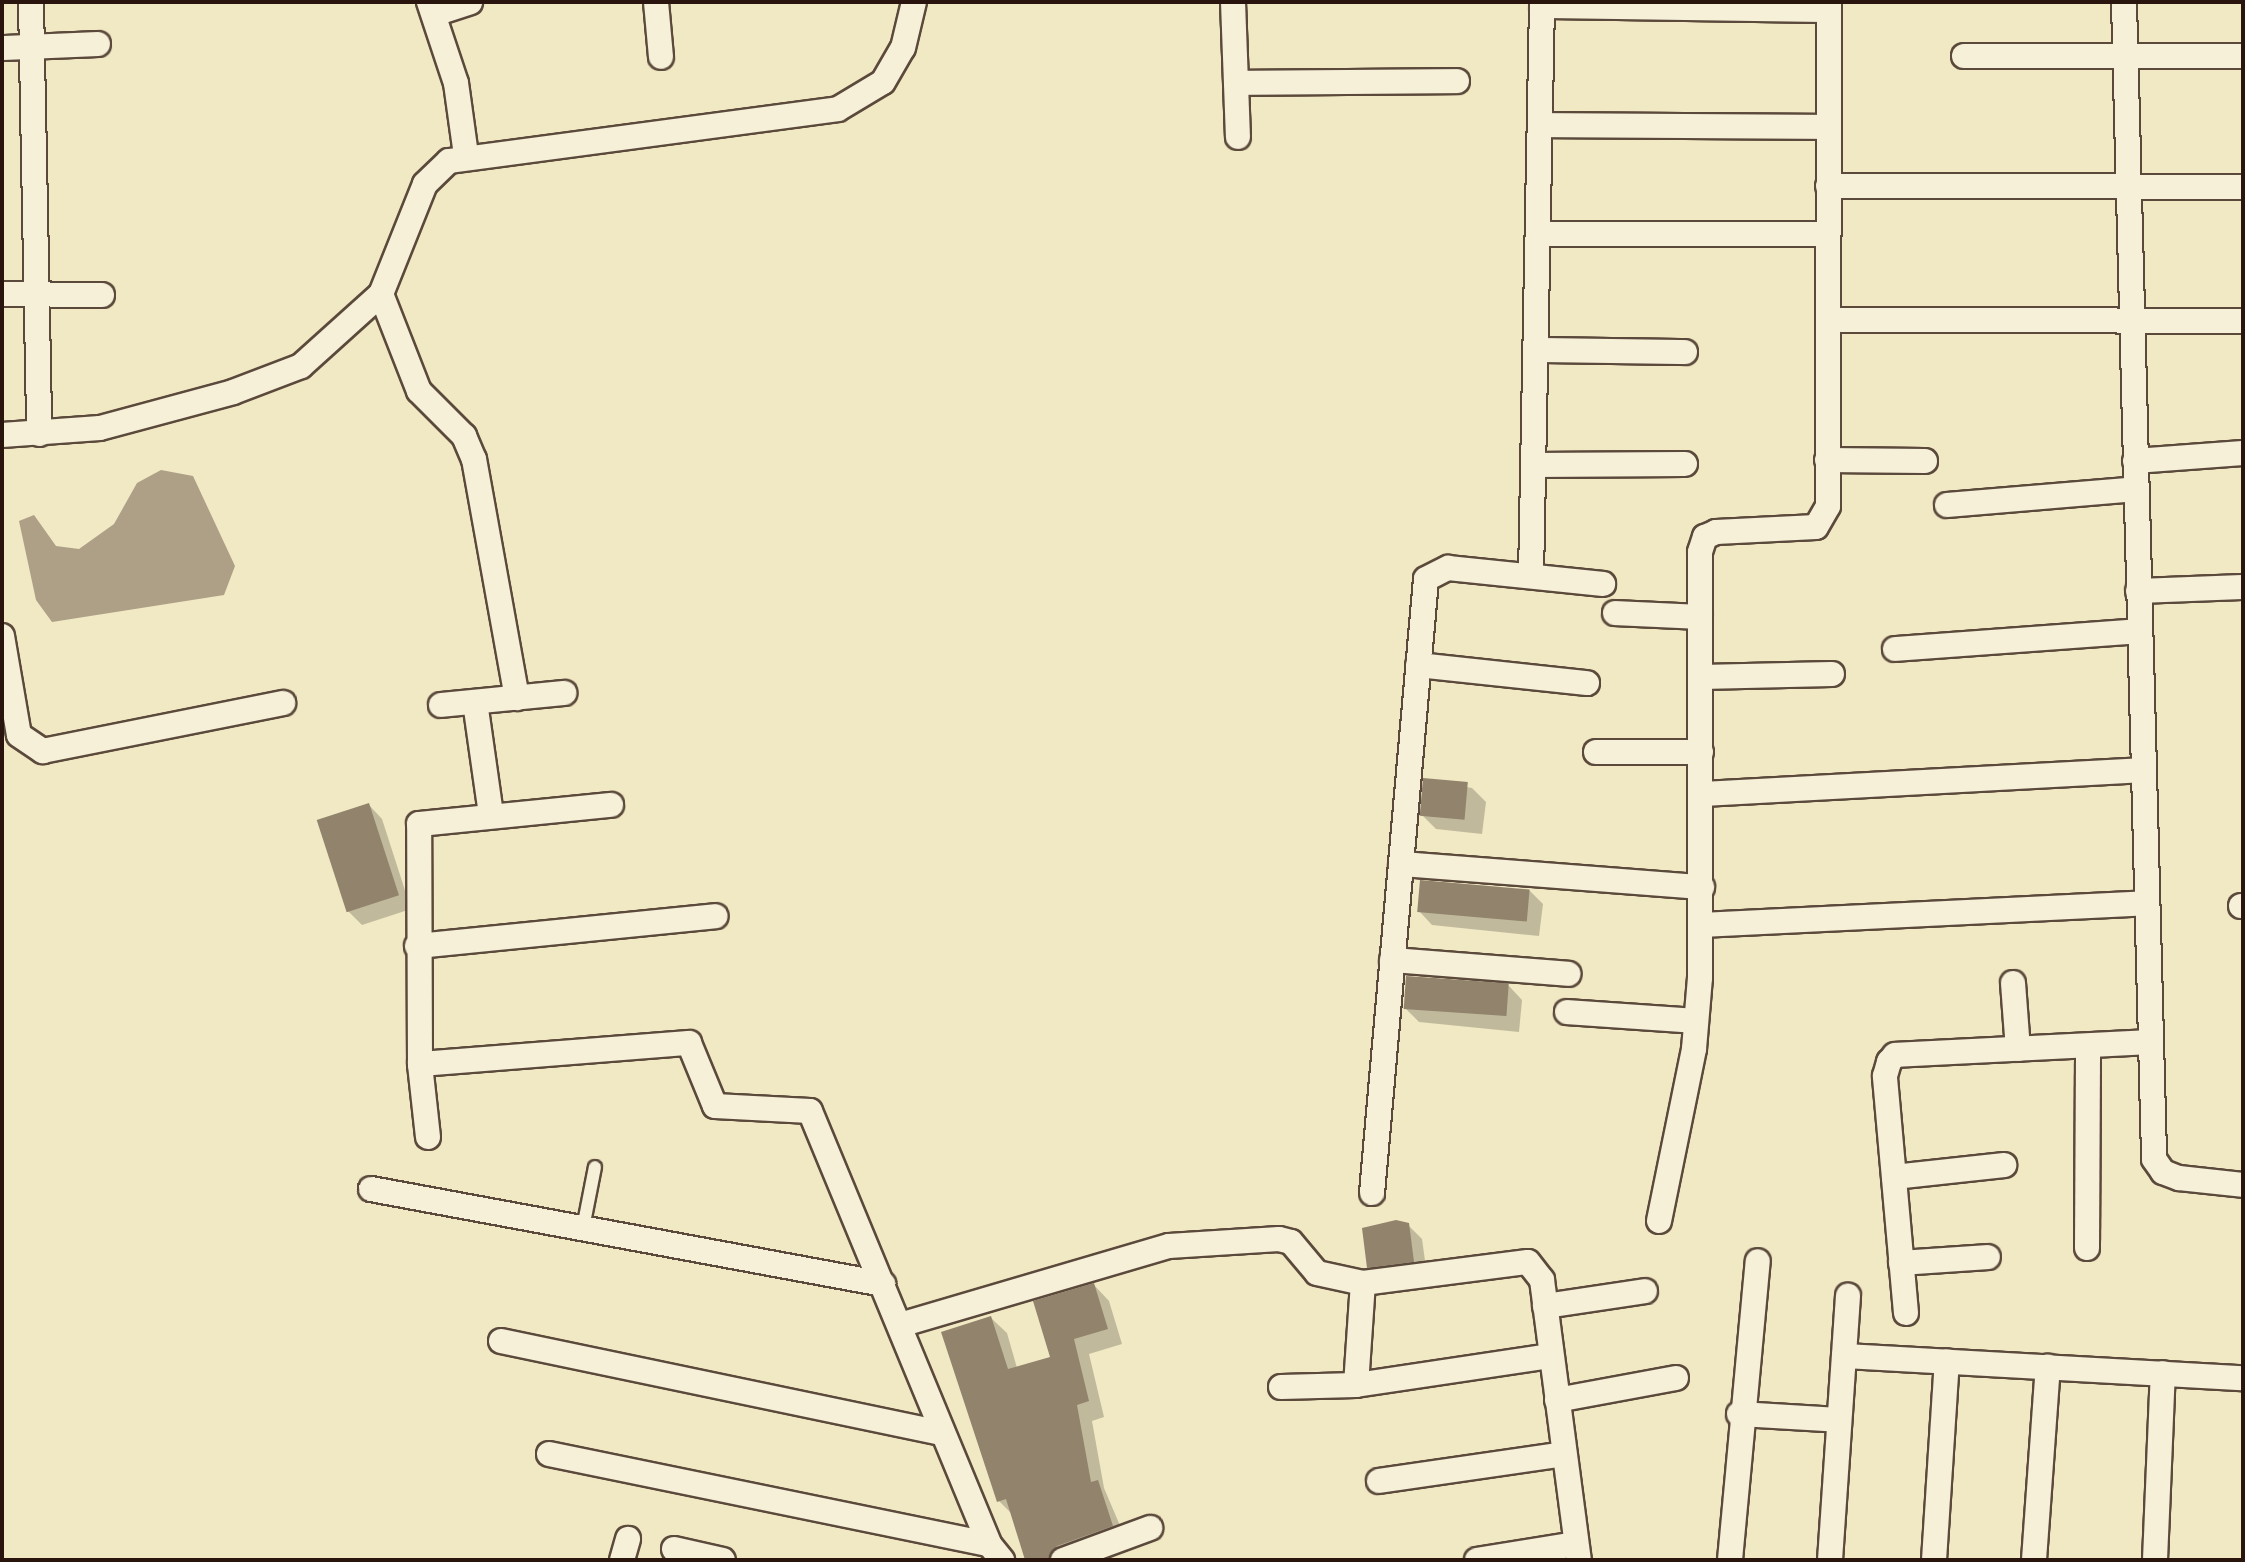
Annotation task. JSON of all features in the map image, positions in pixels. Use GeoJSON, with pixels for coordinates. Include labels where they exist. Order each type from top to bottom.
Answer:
{"type":"FeatureCollection","features":[{"type":"Feature","properties":{"kind":"street"},"geometry":{"type":"LineString","coordinates":[[32,2],[39,434]]}},
{"type":"Feature","properties":{"kind":"street"},"geometry":{"type":"LineString","coordinates":[[466,155],[456,83],[432,8],[470,2]]}},
{"type":"Feature","properties":{"kind":"street"},"geometry":{"type":"LineString","coordinates":[[656,2],[661,57]]}},
{"type":"Feature","properties":{"kind":"street"},"geometry":{"type":"LineString","coordinates":[[2,435],[100,428],[270,379],[317,355],[381,294],[425,184],[433,171],[466,155],[838,109],[883,82],[903,48],[914,2]]}},
{"type":"Feature","properties":{"kind":"street"},"geometry":{"type":"LineString","coordinates":[[1233,2],[1238,137]]}},
{"type":"Feature","properties":{"kind":"street"},"geometry":{"type":"LineString","coordinates":[[2124,2],[2154,1159],[2162,1172],[2179,1178],[2243,1185]]}},
{"type":"Feature","properties":{"kind":"street"},"geometry":{"type":"LineString","coordinates":[[1531,576],[1542,4],[1829,6],[1828,506],[1816,527],[1705,537],[1700,617],[1702,887],[1696,1021],[1659,1221]]}},
{"type":"Feature","properties":{"kind":"street"},"geometry":{"type":"LineString","coordinates":[[2,48],[98,44]]}},
{"type":"Feature","properties":{"kind":"street"},"geometry":{"type":"LineString","coordinates":[[1964,56],[2125,59],[2243,56]]}},
{"type":"Feature","properties":{"kind":"street"},"geometry":{"type":"LineString","coordinates":[[1236,83],[1457,80]]}},
{"type":"Feature","properties":{"kind":"street"},"geometry":{"type":"LineString","coordinates":[[1540,125],[1828,127]]}},
{"type":"Feature","properties":{"kind":"street"},"geometry":{"type":"LineString","coordinates":[[1828,186],[2243,187]]}},
{"type":"Feature","properties":{"kind":"street"},"geometry":{"type":"LineString","coordinates":[[1538,234],[1828,234]]}},
{"type":"Feature","properties":{"kind":"street"},"geometry":{"type":"LineString","coordinates":[[2,294],[102,295]]}},
{"type":"Feature","properties":{"kind":"street"},"geometry":{"type":"LineString","coordinates":[[381,294],[419,391],[464,436],[474,459],[517,698]]}},
{"type":"Feature","properties":{"kind":"street"},"geometry":{"type":"LineString","coordinates":[[1828,320],[2243,321]]}},
{"type":"Feature","properties":{"kind":"street"},"geometry":{"type":"LineString","coordinates":[[1537,350],[1685,352]]}},
{"type":"Feature","properties":{"kind":"street"},"geometry":{"type":"LineString","coordinates":[[2135,461],[2243,453]]}},
{"type":"Feature","properties":{"kind":"street"},"geometry":{"type":"LineString","coordinates":[[1828,460],[1925,461]]}},
{"type":"Feature","properties":{"kind":"street"},"geometry":{"type":"LineString","coordinates":[[1534,465],[1685,464]]}},
{"type":"Feature","properties":{"kind":"street"},"geometry":{"type":"LineString","coordinates":[[1947,505],[2136,489]]}},
{"type":"Feature","properties":{"kind":"street"},"geometry":{"type":"LineString","coordinates":[[1373,1193],[1424,592],[1434,569],[1603,584]]}},
{"type":"Feature","properties":{"kind":"street"},"geometry":{"type":"LineString","coordinates":[[2138,591],[2243,587]]}},
{"type":"Feature","properties":{"kind":"street"},"geometry":{"type":"LineString","coordinates":[[1615,613],[1700,617]]}},
{"type":"Feature","properties":{"kind":"street"},"geometry":{"type":"LineString","coordinates":[[1895,649],[2139,631]]}},
{"type":"Feature","properties":{"kind":"street"},"geometry":{"type":"LineString","coordinates":[[2,636],[19,735],[43,751],[283,703]]}},
{"type":"Feature","properties":{"kind":"street"},"geometry":{"type":"LineString","coordinates":[[1418,666],[1587,683]]}},
{"type":"Feature","properties":{"kind":"street"},"geometry":{"type":"LineString","coordinates":[[1701,677],[1832,674]]}},
{"type":"Feature","properties":{"kind":"street"},"geometry":{"type":"LineString","coordinates":[[441,705],[564,693]]}},
{"type":"Feature","properties":{"kind":"street"},"geometry":{"type":"LineString","coordinates":[[475,702],[491,815]]}},
{"type":"Feature","properties":{"kind":"street"},"geometry":{"type":"LineString","coordinates":[[1596,752],[1701,752]]}},
{"type":"Feature","properties":{"kind":"street"},"geometry":{"type":"LineString","coordinates":[[1701,794],[2143,770]]}},
{"type":"Feature","properties":{"kind":"street"},"geometry":{"type":"LineString","coordinates":[[428,1137],[420,1064],[417,946],[419,824],[611,805]]}},
{"type":"Feature","properties":{"kind":"street"},"geometry":{"type":"LineString","coordinates":[[1401,864],[1702,887]]}},
{"type":"Feature","properties":{"kind":"street"},"geometry":{"type":"LineString","coordinates":[[1701,925],[2146,903]]}},
{"type":"Feature","properties":{"kind":"street"},"geometry":{"type":"LineString","coordinates":[[417,946],[715,916]]}},
{"type":"Feature","properties":{"kind":"street"},"geometry":{"type":"LineString","coordinates":[[1392,961],[1568,974]]}},
{"type":"Feature","properties":{"kind":"street"},"geometry":{"type":"LineString","coordinates":[[2013,983],[2018,1049]]}},
{"type":"Feature","properties":{"kind":"street"},"geometry":{"type":"LineString","coordinates":[[1567,1012],[1696,1021]]}},
{"type":"Feature","properties":{"kind":"street"},"geometry":{"type":"LineString","coordinates":[[1906,1313],[1885,1076],[1895,1055],[2149,1042]]}},
{"type":"Feature","properties":{"kind":"street"},"geometry":{"type":"LineString","coordinates":[[420,1064],[689,1043],[715,1106],[797,1107],[818,1121],[943,1433],[995,1552]]}},
{"type":"Feature","properties":{"kind":"street"},"geometry":{"type":"LineString","coordinates":[[2087,1248],[2088,1046]]}},
{"type":"Feature","properties":{"kind":"street"},"geometry":{"type":"LineString","coordinates":[[1894,1177],[2004,1165]]}},
{"type":"Feature","properties":{"kind":"street"},"geometry":{"type":"LineString","coordinates":[[371,1189],[883,1284]]}},
{"type":"Feature","properties":{"kind":"street"},"geometry":{"type":"LineString","coordinates":[[900,1325],[1169,1246],[1279,1239],[1291,1242],[1317,1273],[1363,1283],[1517,1261],[1537,1268],[1545,1306],[1577,1552],[1477,1560]]}},
{"type":"Feature","properties":{"kind":"street"},"geometry":{"type":"LineString","coordinates":[[1902,1263],[1988,1257]]}},
{"type":"Feature","properties":{"kind":"street"},"geometry":{"type":"LineString","coordinates":[[1730,1560],[1739,1414],[1758,1261]]}},
{"type":"Feature","properties":{"kind":"street"},"geometry":{"type":"LineString","coordinates":[[1356,1385],[1363,1283]]}},
{"type":"Feature","properties":{"kind":"street"},"geometry":{"type":"LineString","coordinates":[[1545,1306],[1645,1291]]}},
{"type":"Feature","properties":{"kind":"street"},"geometry":{"type":"LineString","coordinates":[[1830,1560],[1848,1296]]}},
{"type":"Feature","properties":{"kind":"street"},"geometry":{"type":"LineString","coordinates":[[501,1341],[943,1433]]}},
{"type":"Feature","properties":{"kind":"street"},"geometry":{"type":"LineString","coordinates":[[1282,1387],[1356,1385],[1551,1356]]}},
{"type":"Feature","properties":{"kind":"street"},"geometry":{"type":"LineString","coordinates":[[1844,1356],[2243,1378]]}},
{"type":"Feature","properties":{"kind":"street"},"geometry":{"type":"LineString","coordinates":[[1934,1560],[1947,1362]]}},
{"type":"Feature","properties":{"kind":"street"},"geometry":{"type":"LineString","coordinates":[[2034,1560],[2048,1367]]}},
{"type":"Feature","properties":{"kind":"street"},"geometry":{"type":"LineString","coordinates":[[2155,1560],[2163,1374]]}},
{"type":"Feature","properties":{"kind":"street"},"geometry":{"type":"LineString","coordinates":[[1558,1400],[1676,1378]]}},
{"type":"Feature","properties":{"kind":"street"},"geometry":{"type":"LineString","coordinates":[[1739,1414],[1839,1420]]}},
{"type":"Feature","properties":{"kind":"street"},"geometry":{"type":"LineString","coordinates":[[549,1454],[995,1552]]}},
{"type":"Feature","properties":{"kind":"street"},"geometry":{"type":"LineString","coordinates":[[1379,1481],[1564,1454]]}},
{"type":"Feature","properties":{"kind":"street"},"geometry":{"type":"LineString","coordinates":[[1063,1560],[1150,1528]]}},
{"type":"Feature","properties":{"kind":"street"},"geometry":{"type":"LineString","coordinates":[[674,1549],[723,1560]]}},
{"type":"Feature","properties":{"kind":"lane"},"geometry":{"type":"LineString","coordinates":[[583,1228],[595,1167]]}},
{"type":"Feature","properties":{"kind":"shaded area"},"geometry":{"type":"Polygon","coordinates":[[[161,470],[193,476],[235,566],[224,595],[52,622],[36,600],[19,521],[34,515],[56,546],[79,549],[114,524],[137,483],[161,470]]]}},
{"type":"Feature","properties":{"kind":"building"},"geometry":{"type":"Polygon","coordinates":[[[1423,778],[1468,782],[1465,820],[1420,816],[1423,778]]]}},
{"type":"Feature","properties":{"kind":"building"},"geometry":{"type":"Polygon","coordinates":[[[369,803],[399,895],[347,912],[317,820],[369,803]]]}},
{"type":"Feature","properties":{"kind":"building"},"geometry":{"type":"Polygon","coordinates":[[[1420,880],[1530,890],[1527,921],[1417,912],[1420,880]]]}},
{"type":"Feature","properties":{"kind":"building"},"geometry":{"type":"Polygon","coordinates":[[[1406,976],[1509,983],[1506,1016],[1404,1009],[1406,976]]]}},
{"type":"Feature","properties":{"kind":"building"},"geometry":{"type":"Polygon","coordinates":[[[1396,1220],[1409,1223],[1414,1262],[1367,1268],[1362,1228],[1396,1220]]]}},
{"type":"Feature","properties":{"kind":"building"},"geometry":{"type":"Polygon","coordinates":[[[1094,1283],[1108,1329],[1074,1339],[1089,1401],[1077,1405],[1091,1482],[1098,1480],[1113,1526],[1057,1546],[1049,1560],[1025,1560],[1006,1499],[997,1502],[941,1332],[991,1316],[1008,1369],[1050,1357],[1033,1301],[1094,1283]]]}}]}
